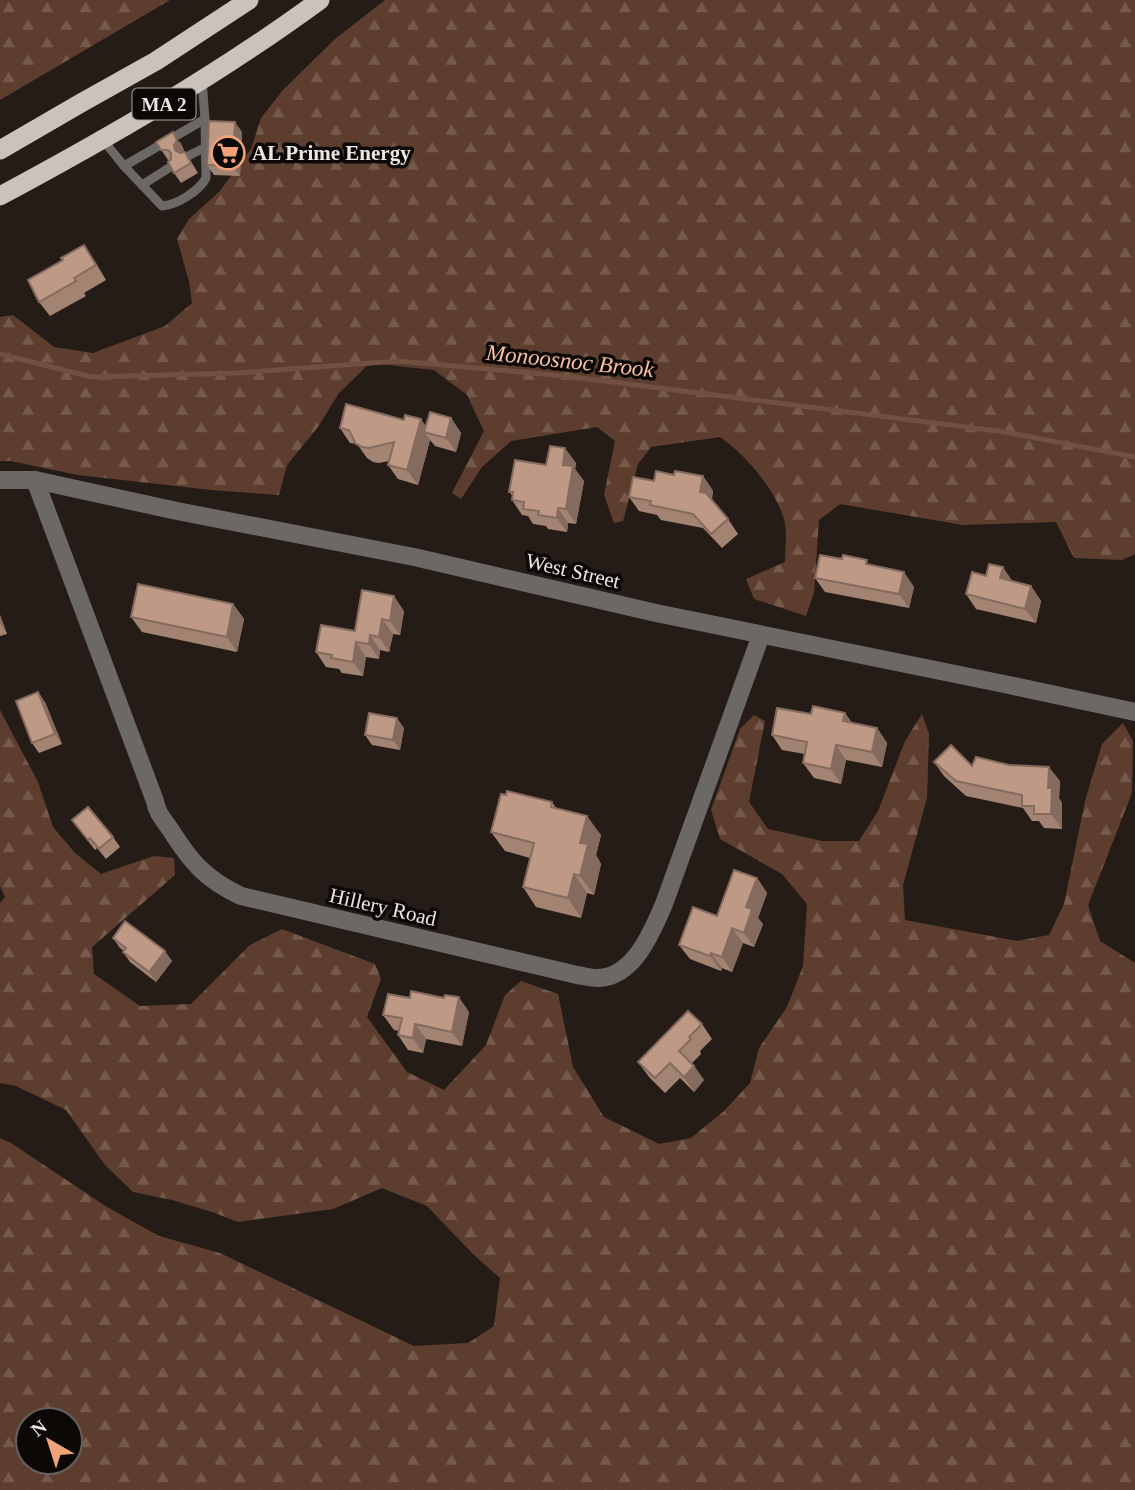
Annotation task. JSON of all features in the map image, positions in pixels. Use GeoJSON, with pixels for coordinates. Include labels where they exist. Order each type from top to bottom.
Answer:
{"type":"FeatureCollection","features":[{"type":"Feature","properties":{"kind":"highway","name":"MA 2"},"geometry":{"type":"LineString","coordinates":[[0,150],[156,61],[249,0]]}},
{"type":"Feature","properties":{"kind":"highway","name":"MA 2"},"geometry":{"type":"LineString","coordinates":[[0,196],[103,140],[202,79],[320,0]]}},
{"type":"Feature","properties":{"kind":"street","name":"West Street"},"geometry":{"type":"LineString","coordinates":[[0,480],[36,480],[1135,712]]}},
{"type":"Feature","properties":{"kind":"street","name":"Hillery Road"},"geometry":{"type":"LineString","coordinates":[[36,480],[157,812],[180,846],[203,873],[220,886],[241,896],[577,975],[599,978],[611,975],[625,967],[645,946],[664,904],[761,635]]}},
{"type":"Feature","properties":{"kind":"lane"},"geometry":{"type":"LineString","coordinates":[[103,140],[162,206],[187,196],[202,185],[206,178],[202,79]]}},
{"type":"Feature","properties":{"kind":"lane"},"geometry":{"type":"LineString","coordinates":[[124,166],[205,119]]}},
{"type":"Feature","properties":{"kind":"lane"},"geometry":{"type":"LineString","coordinates":[[188,156],[206,148]]}},
{"type":"Feature","properties":{"kind":"lane"},"geometry":{"type":"LineString","coordinates":[[142,185],[172,166]]}},
{"type":"Feature","properties":{"kind":"green space"},"geometry":{"type":"Polygon","coordinates":[[[0,0],[170,0],[0,100],[0,0]]]}},
{"type":"Feature","properties":{"kind":"green space"},"geometry":{"type":"Polygon","coordinates":[[[385,0],[1135,0],[1135,554],[1122,560],[1074,558],[1056,522],[963,525],[840,504],[819,520],[814,593],[806,616],[754,599],[746,579],[785,562],[785,524],[776,500],[760,475],[740,453],[720,437],[651,447],[638,464],[623,521],[614,523],[604,495],[615,441],[597,427],[511,441],[482,467],[461,499],[452,493],[484,431],[467,395],[434,370],[370,363],[339,393],[318,427],[287,465],[279,495],[78,475],[0,461],[0,317],[13,315],[54,347],[93,353],[165,326],[192,303],[177,239],[189,219],[220,191],[251,149],[261,118],[283,90],[335,39],[385,0]]]}},
{"type":"Feature","properties":{"kind":"green space"},"geometry":{"type":"Polygon","coordinates":[[[0,710],[38,782],[53,827],[75,853],[101,874],[154,856],[174,858],[175,875],[92,947],[94,974],[140,1006],[191,1004],[250,945],[282,929],[375,964],[381,979],[367,1017],[407,1072],[444,1090],[486,1045],[505,995],[521,981],[558,994],[573,1067],[604,1117],[659,1144],[691,1138],[724,1111],[750,1083],[759,1048],[787,1007],[803,966],[807,904],[782,874],[720,839],[711,810],[740,729],[754,715],[765,721],[749,802],[768,829],[822,841],[859,841],[878,811],[905,741],[922,714],[929,734],[927,798],[903,885],[905,920],[1017,941],[1049,935],[1064,904],[1085,801],[1102,744],[1123,723],[1133,741],[1132,793],[1088,905],[1100,941],[1135,963],[1135,1490],[0,1490],[0,1138],[107,1207],[159,1236],[220,1253],[414,1346],[468,1343],[494,1326],[500,1278],[427,1206],[382,1188],[333,1209],[238,1222],[172,1200],[133,1192],[105,1165],[66,1110],[16,1086],[0,1083],[0,903],[5,897],[0,886],[0,710]]]}},
{"type":"Feature","properties":{"kind":"building"},"geometry":{"type":"Polygon","coordinates":[[[209,121],[235,122],[233,166],[207,165],[209,121]]]}},
{"type":"Feature","properties":{"kind":"building"},"geometry":{"type":"Polygon","coordinates":[[[173,132],[177,140],[175,150],[185,152],[191,163],[174,173],[168,162],[171,153],[161,150],[156,142],[173,132]]]}},
{"type":"Feature","properties":{"kind":"building"},"geometry":{"type":"Polygon","coordinates":[[[84,245],[96,265],[74,278],[76,281],[39,302],[28,280],[84,245]]]}},
{"type":"Feature","properties":{"kind":"building"},"geometry":{"type":"Polygon","coordinates":[[[346,404],[404,420],[405,415],[421,419],[407,470],[388,465],[394,442],[362,447],[356,444],[349,430],[340,428],[346,404]]]}},
{"type":"Feature","properties":{"kind":"building"},"geometry":{"type":"Polygon","coordinates":[[[430,412],[451,418],[446,438],[424,432],[430,412]]]}},
{"type":"Feature","properties":{"kind":"building"},"geometry":{"type":"Polygon","coordinates":[[[550,446],[565,448],[563,465],[573,466],[566,509],[558,508],[557,518],[538,515],[539,511],[523,509],[524,502],[512,500],[513,492],[509,492],[515,460],[546,465],[550,446]]]}},
{"type":"Feature","properties":{"kind":"building"},"geometry":{"type":"Polygon","coordinates":[[[656,471],[703,476],[700,492],[706,493],[728,519],[711,534],[693,514],[650,505],[651,501],[629,497],[633,477],[654,481],[656,471]]]}},
{"type":"Feature","properties":{"kind":"building"},"geometry":{"type":"Polygon","coordinates":[[[820,555],[842,559],[843,555],[867,560],[866,564],[904,572],[899,594],[815,578],[820,555]]]}},
{"type":"Feature","properties":{"kind":"building"},"geometry":{"type":"Polygon","coordinates":[[[989,564],[1003,567],[1000,578],[1031,586],[1025,609],[966,594],[972,572],[986,576],[989,564]]]}},
{"type":"Feature","properties":{"kind":"building"},"geometry":{"type":"Polygon","coordinates":[[[138,584],[233,604],[227,637],[131,617],[138,584]]]}},
{"type":"Feature","properties":{"kind":"building"},"geometry":{"type":"Polygon","coordinates":[[[362,590],[394,596],[390,621],[382,619],[379,637],[370,635],[369,644],[356,642],[353,662],[316,652],[321,625],[355,631],[362,590]]]}},
{"type":"Feature","properties":{"kind":"building"},"geometry":{"type":"Polygon","coordinates":[[[38,692],[55,734],[32,743],[16,701],[38,692]]]}},
{"type":"Feature","properties":{"kind":"building"},"geometry":{"type":"Polygon","coordinates":[[[813,706],[845,713],[843,721],[877,728],[872,752],[836,745],[831,769],[803,763],[807,742],[772,735],[777,708],[811,714],[813,706]]]}},
{"type":"Feature","properties":{"kind":"building"},"geometry":{"type":"Polygon","coordinates":[[[369,713],[397,718],[393,740],[365,735],[369,713]]]}},
{"type":"Feature","properties":{"kind":"building"},"geometry":{"type":"Polygon","coordinates":[[[951,745],[972,766],[976,757],[1009,765],[1049,767],[1048,788],[1052,788],[1051,814],[1034,814],[1034,806],[1022,806],[1022,795],[956,781],[934,762],[951,745]]]}},
{"type":"Feature","properties":{"kind":"building"},"geometry":{"type":"Polygon","coordinates":[[[507,791],[552,802],[551,807],[587,816],[580,843],[588,844],[580,876],[574,874],[568,898],[523,887],[534,843],[491,832],[501,794],[506,795],[507,791]]]}},
{"type":"Feature","properties":{"kind":"building"},"geometry":{"type":"Polygon","coordinates":[[[88,807],[113,837],[99,849],[72,820],[88,807]]]}},
{"type":"Feature","properties":{"kind":"building"},"geometry":{"type":"Polygon","coordinates":[[[734,870],[757,878],[746,907],[752,909],[744,933],[732,928],[722,957],[711,953],[710,956],[679,945],[693,907],[717,916],[734,870]]]}},
{"type":"Feature","properties":{"kind":"building"},"geometry":{"type":"Polygon","coordinates":[[[125,921],[165,951],[149,972],[123,952],[126,948],[113,938],[125,921]]]}},
{"type":"Feature","properties":{"kind":"building"},"geometry":{"type":"Polygon","coordinates":[[[411,991],[444,998],[445,995],[459,997],[452,1032],[415,1024],[413,1038],[398,1035],[402,1018],[383,1015],[388,994],[410,998],[411,991]]]}},
{"type":"Feature","properties":{"kind":"building"},"geometry":{"type":"Polygon","coordinates":[[[688,1011],[702,1024],[679,1051],[694,1066],[684,1077],[670,1063],[655,1078],[638,1062],[688,1011]]]}},
{"type":"Feature","properties":{"kind":"waterway","name":"Monoosnoc Brook"},"geometry":{"type":"LineString","coordinates":[[0,354],[91,377],[238,373],[398,361],[565,376],[1005,432],[1135,457]]}},
{"type":"Feature","properties":{"kind":"place","name":"AL Prime Energy"},"geometry":{"type":"Point","coordinates":[228,153]}}]}
